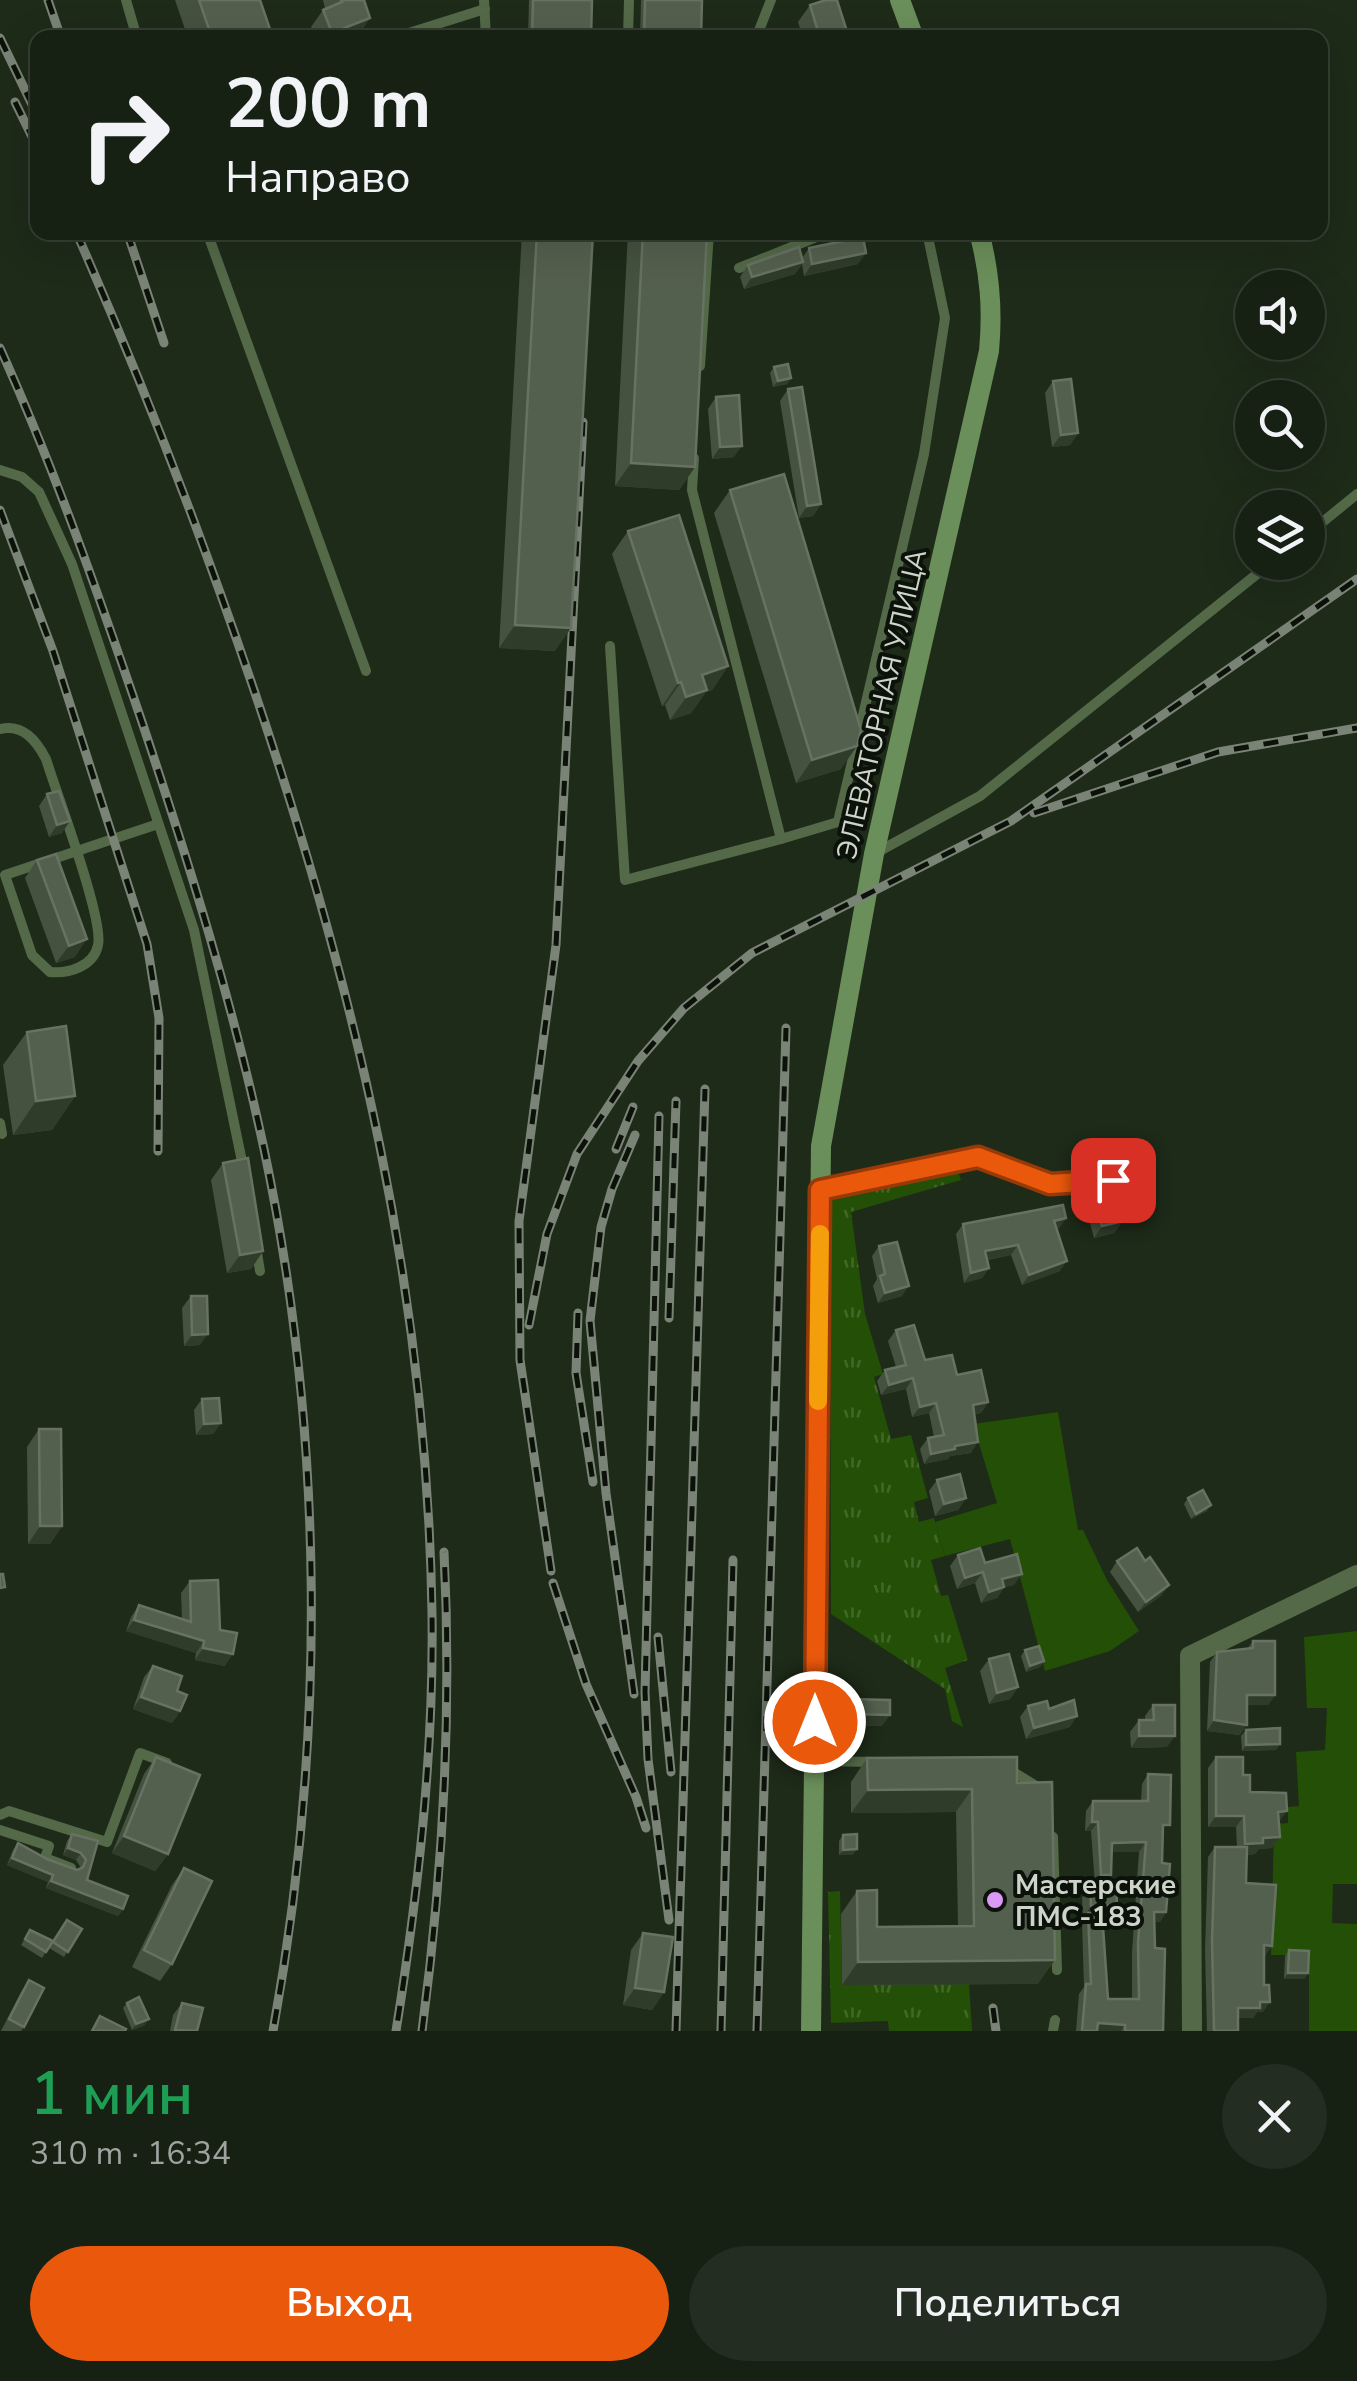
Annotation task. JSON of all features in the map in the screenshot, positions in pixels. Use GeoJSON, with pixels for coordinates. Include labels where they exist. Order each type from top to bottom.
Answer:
{"type":"FeatureCollection","features":[{"type":"Feature","properties":{"kind":"street"},"geometry":{"type":"LineString","coordinates":[[900,0],[911,30]]}},
{"type":"Feature","properties":{"kind":"street","name":"ЭЛЕВАТОРНАЯ УЛИЦА"},"geometry":{"type":"LineString","coordinates":[[810,2031],[821,1146],[874,854],[989,351],[993,311],[980,240]]}},
{"type":"Feature","properties":{"kind":"street"},"geometry":{"type":"LineString","coordinates":[[1192,2031],[1190,1656],[1357,1575]]}},
{"type":"Feature","properties":{"kind":"lane"},"geometry":{"type":"LineString","coordinates":[[126,0],[134,30]]}},
{"type":"Feature","properties":{"kind":"lane"},"geometry":{"type":"LineString","coordinates":[[628,0],[628,30]]}},
{"type":"Feature","properties":{"kind":"lane"},"geometry":{"type":"LineString","coordinates":[[759,30],[771,0]]}},
{"type":"Feature","properties":{"kind":"lane"},"geometry":{"type":"LineString","coordinates":[[414,30],[484,4],[486,30]]}},
{"type":"Feature","properties":{"kind":"lane"},"geometry":{"type":"LineString","coordinates":[[210,240],[366,671]]}},
{"type":"Feature","properties":{"kind":"lane"},"geometry":{"type":"LineString","coordinates":[[700,371],[708,240]]}},
{"type":"Feature","properties":{"kind":"lane"},"geometry":{"type":"LineString","coordinates":[[739,268],[809,240]]}},
{"type":"Feature","properties":{"kind":"lane"},"geometry":{"type":"LineString","coordinates":[[610,646],[625,880],[838,822],[924,454],[945,318],[929,240]]}},
{"type":"Feature","properties":{"kind":"lane"},"geometry":{"type":"LineString","coordinates":[[694,450],[692,490],[782,839]]}},
{"type":"Feature","properties":{"kind":"lane"},"geometry":{"type":"LineString","coordinates":[[0,470],[29,482],[47,507],[72,564],[194,930],[245,1180]]}},
{"type":"Feature","properties":{"kind":"lane"},"geometry":{"type":"LineString","coordinates":[[1325,520],[1357,494]]}},
{"type":"Feature","properties":{"kind":"lane"},"geometry":{"type":"LineString","coordinates":[[874,854],[980,796],[1250,580]]}},
{"type":"Feature","properties":{"kind":"lane"},"geometry":{"type":"LineString","coordinates":[[0,729],[12,726],[39,747],[76,851],[99,937],[95,955],[82,966],[60,973],[41,967],[32,955],[0,860]]}},
{"type":"Feature","properties":{"kind":"lane"},"geometry":{"type":"LineString","coordinates":[[5,875],[158,824]]}},
{"type":"Feature","properties":{"kind":"lane"},"geometry":{"type":"LineString","coordinates":[[820,1190],[978,1157],[1050,1184],[1113,1180],[1138,1185]]}},
{"type":"Feature","properties":{"kind":"lane"},"geometry":{"type":"LineString","coordinates":[[254,1234],[260,1271]]}},
{"type":"Feature","properties":{"kind":"lane"},"geometry":{"type":"LineString","coordinates":[[0,1814],[10,1811],[107,1842],[140,1753],[182,1768]]}},
{"type":"Feature","properties":{"kind":"lane"},"geometry":{"type":"LineString","coordinates":[[814,1761],[891,1763]]}},
{"type":"Feature","properties":{"kind":"lane"},"geometry":{"type":"LineString","coordinates":[[996,1764],[1038,1785],[1052,1800]]}},
{"type":"Feature","properties":{"kind":"lane"},"geometry":{"type":"LineString","coordinates":[[1052,1819],[1057,1970]]}},
{"type":"Feature","properties":{"kind":"lane"},"geometry":{"type":"LineString","coordinates":[[0,1830],[49,1846],[45,1858],[72,1868]]}},
{"type":"Feature","properties":{"kind":"green space"},"geometry":{"type":"Polygon","coordinates":[[[958,1171],[961,1180],[851,1212],[865,1314],[883,1374],[874,1377],[891,1439],[911,1435],[928,1498],[914,1502],[919,1522],[934,1518],[945,1556],[931,1560],[941,1596],[948,1595],[968,1660],[945,1668],[963,1727],[952,1721],[945,1689],[831,1614],[830,1197],[958,1171]]]}},
{"type":"Feature","properties":{"kind":"green space"},"geometry":{"type":"Polygon","coordinates":[[[1058,1412],[1078,1530],[1083,1530],[1107,1580],[1139,1631],[1110,1651],[1045,1671],[1010,1539],[945,1556],[935,1522],[997,1503],[973,1424],[1058,1412]]]}},
{"type":"Feature","properties":{"kind":"green space"},"geometry":{"type":"Polygon","coordinates":[[[1357,1631],[1357,1884],[1333,1884],[1332,1923],[1357,1924],[1357,2031],[1309,2031],[1309,1955],[1271,1955],[1274,1824],[1288,1823],[1288,1807],[1299,1806],[1296,1752],[1325,1750],[1327,1708],[1307,1708],[1304,1637],[1357,1631]]]}},
{"type":"Feature","properties":{"kind":"green space"},"geometry":{"type":"Polygon","coordinates":[[[840,1891],[842,1985],[969,1984],[972,2031],[889,2031],[888,2021],[831,2023],[828,1892],[840,1891]]]}},
{"type":"Feature","properties":{"kind":"building"},"geometry":{"type":"Polygon","coordinates":[[[199,0],[260,0],[270,30],[209,30],[199,0]]]}},
{"type":"Feature","properties":{"kind":"building"},"geometry":{"type":"Polygon","coordinates":[[[364,0],[370,18],[331,30],[323,10],[342,2],[364,0]]]}},
{"type":"Feature","properties":{"kind":"building"},"geometry":{"type":"Polygon","coordinates":[[[533,0],[592,0],[591,30],[532,30],[533,0]]]}},
{"type":"Feature","properties":{"kind":"building"},"geometry":{"type":"Polygon","coordinates":[[[645,0],[702,0],[701,30],[644,30],[645,0]]]}},
{"type":"Feature","properties":{"kind":"building"},"geometry":{"type":"Polygon","coordinates":[[[837,0],[846,30],[818,30],[810,5],[837,0]]]}},
{"type":"Feature","properties":{"kind":"building"},"geometry":{"type":"Polygon","coordinates":[[[537,240],[593,240],[571,628],[515,625],[537,240]]]}},
{"type":"Feature","properties":{"kind":"building"},"geometry":{"type":"Polygon","coordinates":[[[643,240],[707,240],[695,467],[631,463],[643,240]]]}},
{"type":"Feature","properties":{"kind":"building"},"geometry":{"type":"Polygon","coordinates":[[[864,240],[866,253],[812,264],[809,248],[864,240]]]}},
{"type":"Feature","properties":{"kind":"building"},"geometry":{"type":"Polygon","coordinates":[[[799,247],[803,262],[752,277],[748,265],[799,247]]]}},
{"type":"Feature","properties":{"kind":"building"},"geometry":{"type":"Polygon","coordinates":[[[788,364],[791,378],[778,381],[774,367],[788,364]]]}},
{"type":"Feature","properties":{"kind":"building"},"geometry":{"type":"Polygon","coordinates":[[[1071,379],[1078,433],[1061,435],[1053,381],[1071,379]]]}},
{"type":"Feature","properties":{"kind":"building"},"geometry":{"type":"Polygon","coordinates":[[[802,387],[821,504],[807,506],[788,389],[802,387]]]}},
{"type":"Feature","properties":{"kind":"building"},"geometry":{"type":"Polygon","coordinates":[[[739,395],[742,446],[720,447],[716,397],[739,395]]]}},
{"type":"Feature","properties":{"kind":"building"},"geometry":{"type":"Polygon","coordinates":[[[784,474],[861,730],[857,746],[812,760],[730,490],[784,474]]]}},
{"type":"Feature","properties":{"kind":"building"},"geometry":{"type":"Polygon","coordinates":[[[679,515],[728,666],[702,675],[707,690],[686,697],[628,531],[679,515]]]}},
{"type":"Feature","properties":{"kind":"building"},"geometry":{"type":"Polygon","coordinates":[[[59,791],[70,821],[57,825],[47,794],[59,791]]]}},
{"type":"Feature","properties":{"kind":"building"},"geometry":{"type":"Polygon","coordinates":[[[56,854],[87,939],[69,946],[37,860],[56,854]]]}},
{"type":"Feature","properties":{"kind":"building"},"geometry":{"type":"Polygon","coordinates":[[[66,1026],[75,1096],[36,1101],[27,1032],[66,1026]]]}},
{"type":"Feature","properties":{"kind":"building"},"geometry":{"type":"Polygon","coordinates":[[[248,1158],[263,1251],[240,1255],[223,1163],[248,1158]]]}},
{"type":"Feature","properties":{"kind":"building"},"geometry":{"type":"Polygon","coordinates":[[[1115,1192],[1123,1221],[1102,1226],[1094,1198],[1115,1192]]]}},
{"type":"Feature","properties":{"kind":"building"},"geometry":{"type":"Polygon","coordinates":[[[1063,1205],[1066,1218],[1054,1221],[1067,1261],[1029,1275],[1018,1245],[985,1251],[989,1268],[971,1273],[963,1224],[1063,1205]]]}},
{"type":"Feature","properties":{"kind":"building"},"geometry":{"type":"Polygon","coordinates":[[[897,1242],[909,1286],[885,1293],[879,1246],[897,1242]]]}},
{"type":"Feature","properties":{"kind":"building"},"geometry":{"type":"Polygon","coordinates":[[[191,1296],[207,1296],[208,1334],[192,1335],[191,1296]]]}},
{"type":"Feature","properties":{"kind":"building"},"geometry":{"type":"Polygon","coordinates":[[[914,1325],[925,1360],[952,1355],[957,1375],[981,1370],[988,1402],[973,1405],[978,1442],[931,1454],[928,1438],[944,1435],[936,1403],[920,1407],[913,1378],[889,1385],[885,1370],[906,1365],[896,1330],[914,1325]]]}},
{"type":"Feature","properties":{"kind":"building"},"geometry":{"type":"Polygon","coordinates":[[[219,1398],[221,1423],[204,1424],[202,1399],[219,1398]]]}},
{"type":"Feature","properties":{"kind":"building"},"geometry":{"type":"Polygon","coordinates":[[[39,1429],[61,1429],[62,1526],[40,1526],[39,1429]]]}},
{"type":"Feature","properties":{"kind":"building"},"geometry":{"type":"Polygon","coordinates":[[[960,1474],[966,1498],[944,1504],[937,1480],[960,1474]]]}},
{"type":"Feature","properties":{"kind":"building"},"geometry":{"type":"Polygon","coordinates":[[[1203,1490],[1211,1505],[1196,1514],[1188,1498],[1203,1490]]]}},
{"type":"Feature","properties":{"kind":"building"},"geometry":{"type":"Polygon","coordinates":[[[980,1548],[985,1563],[1017,1554],[1022,1574],[1002,1579],[1004,1587],[989,1592],[983,1572],[965,1578],[958,1555],[980,1548]]]}},
{"type":"Feature","properties":{"kind":"building"},"geometry":{"type":"Polygon","coordinates":[[[1137,1548],[1145,1561],[1150,1557],[1169,1585],[1146,1602],[1117,1561],[1137,1548]]]}},
{"type":"Feature","properties":{"kind":"building"},"geometry":{"type":"Polygon","coordinates":[[[218,1580],[220,1630],[237,1633],[233,1654],[203,1648],[204,1641],[134,1620],[139,1605],[191,1622],[190,1581],[218,1580]]]}},
{"type":"Feature","properties":{"kind":"building"},"geometry":{"type":"Polygon","coordinates":[[[1253,1641],[1275,1641],[1275,1695],[1247,1695],[1247,1725],[1214,1720],[1217,1652],[1253,1648],[1253,1641]]]}},
{"type":"Feature","properties":{"kind":"building"},"geometry":{"type":"Polygon","coordinates":[[[1039,1646],[1044,1661],[1030,1666],[1025,1650],[1039,1646]]]}},
{"type":"Feature","properties":{"kind":"building"},"geometry":{"type":"Polygon","coordinates":[[[1009,1654],[1018,1687],[997,1693],[989,1659],[1009,1654]]]}},
{"type":"Feature","properties":{"kind":"building"},"geometry":{"type":"Polygon","coordinates":[[[153,1666],[182,1676],[177,1691],[187,1695],[180,1711],[141,1697],[153,1666]]]}},
{"type":"Feature","properties":{"kind":"building"},"geometry":{"type":"Polygon","coordinates":[[[849,1699],[890,1700],[890,1715],[849,1714],[849,1699]]]}},
{"type":"Feature","properties":{"kind":"building"},"geometry":{"type":"Polygon","coordinates":[[[1074,1700],[1077,1716],[1034,1728],[1028,1706],[1047,1701],[1049,1709],[1074,1700]]]}},
{"type":"Feature","properties":{"kind":"building"},"geometry":{"type":"Polygon","coordinates":[[[1153,1705],[1175,1705],[1175,1736],[1139,1736],[1139,1720],[1154,1720],[1153,1705]]]}},
{"type":"Feature","properties":{"kind":"building"},"geometry":{"type":"Polygon","coordinates":[[[1280,1728],[1280,1744],[1246,1745],[1246,1730],[1280,1728]]]}},
{"type":"Feature","properties":{"kind":"building"},"geometry":{"type":"Polygon","coordinates":[[[156,1757],[200,1775],[168,1854],[124,1836],[156,1757]]]}},
{"type":"Feature","properties":{"kind":"building"},"geometry":{"type":"Polygon","coordinates":[[[1017,1757],[1017,1783],[1052,1782],[1055,1960],[858,1962],[857,1891],[877,1890],[877,1927],[974,1926],[972,1789],[868,1790],[867,1758],[1017,1757]]]}},
{"type":"Feature","properties":{"kind":"building"},"geometry":{"type":"Polygon","coordinates":[[[1216,1757],[1243,1757],[1243,1775],[1250,1775],[1250,1792],[1286,1793],[1287,1811],[1278,1812],[1280,1837],[1245,1844],[1244,1816],[1216,1816],[1216,1757]]]}},
{"type":"Feature","properties":{"kind":"building"},"geometry":{"type":"Polygon","coordinates":[[[1148,1774],[1171,1775],[1170,1825],[1163,1825],[1162,1863],[1170,1864],[1166,1912],[1154,1912],[1155,1948],[1165,1949],[1163,2031],[1125,2031],[1125,2025],[1098,2023],[1097,2031],[1082,2031],[1086,1984],[1091,1984],[1088,1913],[1102,1912],[1108,1999],[1139,1999],[1138,1943],[1146,1842],[1112,1843],[1111,1875],[1101,1875],[1098,1822],[1092,1822],[1093,1801],[1148,1801],[1148,1774]]]}},
{"type":"Feature","properties":{"kind":"building"},"geometry":{"type":"Polygon","coordinates":[[[72,1834],[98,1841],[87,1880],[128,1896],[123,1909],[51,1881],[53,1875],[12,1858],[18,1843],[77,1870],[86,1860],[81,1853],[68,1848],[72,1834]]]}},
{"type":"Feature","properties":{"kind":"building"},"geometry":{"type":"Polygon","coordinates":[[[857,1834],[857,1849],[843,1850],[843,1835],[857,1834]]]}},
{"type":"Feature","properties":{"kind":"building"},"geometry":{"type":"Polygon","coordinates":[[[1215,1847],[1247,1847],[1246,1883],[1276,1885],[1272,1946],[1264,1945],[1264,1985],[1269,1985],[1270,2002],[1260,2002],[1260,2008],[1238,2008],[1238,2031],[1214,2031],[1215,1847]]]}},
{"type":"Feature","properties":{"kind":"building"},"geometry":{"type":"Polygon","coordinates":[[[184,1868],[212,1881],[172,1964],[144,1950],[184,1868]]]}},
{"type":"Feature","properties":{"kind":"building"},"geometry":{"type":"Polygon","coordinates":[[[1116,1885],[1117,1905],[1091,1906],[1090,1886],[1116,1885]]]}},
{"type":"Feature","properties":{"kind":"building"},"geometry":{"type":"Polygon","coordinates":[[[67,1920],[82,1929],[68,1952],[53,1942],[67,1920]]]}},
{"type":"Feature","properties":{"kind":"building"},"geometry":{"type":"Polygon","coordinates":[[[30,1930],[53,1941],[46,1952],[25,1939],[30,1930]]]}},
{"type":"Feature","properties":{"kind":"building"},"geometry":{"type":"Polygon","coordinates":[[[643,1933],[673,1937],[664,1992],[635,1988],[643,1933]]]}},
{"type":"Feature","properties":{"kind":"building"},"geometry":{"type":"Polygon","coordinates":[[[1289,1950],[1309,1951],[1308,1973],[1288,1973],[1289,1950]]]}},
{"type":"Feature","properties":{"kind":"building"},"geometry":{"type":"Polygon","coordinates":[[[29,1980],[44,1988],[24,2027],[9,2019],[29,1980]]]}},
{"type":"Feature","properties":{"kind":"building"},"geometry":{"type":"Polygon","coordinates":[[[139,1997],[149,2019],[136,2024],[127,2003],[139,1997]]]}},
{"type":"Feature","properties":{"kind":"building"},"geometry":{"type":"Polygon","coordinates":[[[182,2003],[203,2008],[197,2031],[175,2030],[182,2003]]]}},
{"type":"Feature","properties":{"kind":"building"},"geometry":{"type":"Polygon","coordinates":[[[100,2016],[126,2029],[125,2031],[92,2031],[100,2016]]]}},
{"type":"Feature","properties":{"kind":"railway"},"geometry":{"type":"LineString","coordinates":[[48,0],[58,30]]}},
{"type":"Feature","properties":{"kind":"railway"},"geometry":{"type":"LineString","coordinates":[[0,38],[30,100]]}},
{"type":"Feature","properties":{"kind":"railway"},"geometry":{"type":"LineString","coordinates":[[15,102],[30,133]]}},
{"type":"Feature","properties":{"kind":"railway"},"geometry":{"type":"LineString","coordinates":[[79,240],[193,518],[292,806],[355,1032],[401,1261],[417,1377],[427,1494],[432,1666],[423,1823],[396,2031]]}},
{"type":"Feature","properties":{"kind":"railway"},"geometry":{"type":"LineString","coordinates":[[130,240],[164,343]]}},
{"type":"Feature","properties":{"kind":"railway"},"geometry":{"type":"LineString","coordinates":[[0,348],[93,580],[193,881],[252,1095],[284,1258],[299,1368],[308,1479],[310,1701],[303,1811],[273,2031]]}},
{"type":"Feature","properties":{"kind":"railway"},"geometry":{"type":"LineString","coordinates":[[551,1571],[520,1360],[519,1221],[556,945],[583,422]]}},
{"type":"Feature","properties":{"kind":"railway"},"geometry":{"type":"LineString","coordinates":[[0,510],[53,651],[147,944],[159,1018],[158,1151]]}},
{"type":"Feature","properties":{"kind":"railway"},"geometry":{"type":"LineString","coordinates":[[529,1325],[547,1234],[577,1154],[638,1061],[684,1008],[752,953],[1011,821],[1357,579]]}},
{"type":"Feature","properties":{"kind":"railway"},"geometry":{"type":"LineString","coordinates":[[1034,813],[1218,752],[1357,728]]}},
{"type":"Feature","properties":{"kind":"railway"},"geometry":{"type":"LineString","coordinates":[[757,2031],[786,1028]]}},
{"type":"Feature","properties":{"kind":"railway"},"geometry":{"type":"LineString","coordinates":[[676,2031],[705,1089]]}},
{"type":"Feature","properties":{"kind":"railway"},"geometry":{"type":"LineString","coordinates":[[669,1318],[676,1101]]}},
{"type":"Feature","properties":{"kind":"railway"},"geometry":{"type":"LineString","coordinates":[[616,1149],[633,1107]]}},
{"type":"Feature","properties":{"kind":"railway"},"geometry":{"type":"LineString","coordinates":[[659,1116],[645,1692],[648,1759],[669,1920]]}},
{"type":"Feature","properties":{"kind":"railway"},"geometry":{"type":"LineString","coordinates":[[634,1694],[606,1493],[590,1321],[601,1227],[635,1135]]}},
{"type":"Feature","properties":{"kind":"railway"},"geometry":{"type":"LineString","coordinates":[[578,1313],[576,1373],[593,1482]]}},
{"type":"Feature","properties":{"kind":"railway"},"geometry":{"type":"LineString","coordinates":[[422,2031],[444,1792],[444,1552]]}},
{"type":"Feature","properties":{"kind":"railway"},"geometry":{"type":"LineString","coordinates":[[721,2031],[733,1560]]}},
{"type":"Feature","properties":{"kind":"railway"},"geometry":{"type":"LineString","coordinates":[[553,1583],[586,1684],[646,1828]]}},
{"type":"Feature","properties":{"kind":"railway"},"geometry":{"type":"LineString","coordinates":[[658,1637],[671,1772]]}},
{"type":"Feature","properties":{"kind":"railway"},"geometry":{"type":"LineString","coordinates":[[993,2008],[996,2031]]}},
{"type":"Feature","properties":{"kind":"slow traffic"},"geometry":{"type":"LineString","coordinates":[[818,1401],[820,1234]]}},
{"type":"Feature","properties":{"kind":"place","name":"Мастерские ПМС-183"},"geometry":{"type":"Point","coordinates":[995,1900]}},
{"type":"Feature","properties":{"kind":"route"},"geometry":{"type":"LineString","coordinates":[[815,1722],[820,1190],[978,1157],[1050,1184],[1113,1180]]}}]}
